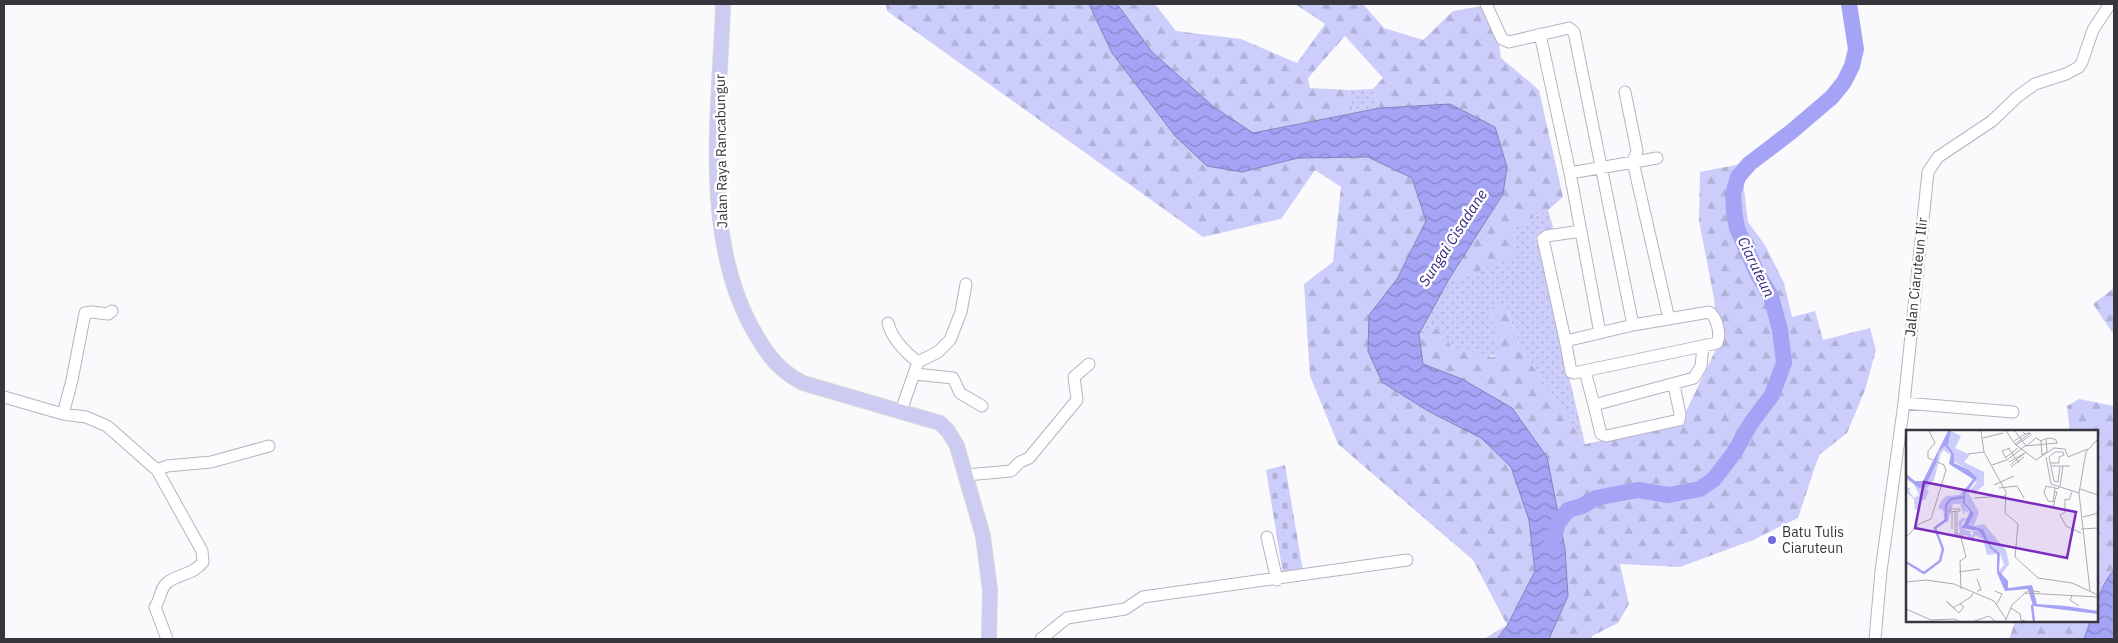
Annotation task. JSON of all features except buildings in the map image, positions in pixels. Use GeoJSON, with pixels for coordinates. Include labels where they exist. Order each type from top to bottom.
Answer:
{"type":"FeatureCollection","features":[{"type":"Feature","properties":{"kind":"main road","name":"Jalan Raya Rancabungur"},"geometry":{"type":"LineString","coordinates":[[723,4],[718,104],[719,198],[725,253],[736,296],[763,348],[776,364],[793,378],[803,383],[940,422],[953,438],[966,475],[983,536],[990,590],[989,639]]}},
{"type":"Feature","properties":{"kind":"street"},"geometry":{"type":"LineString","coordinates":[[1486,4],[1502,39],[1509,42],[1569,28],[1574,32],[1633,325]]}},
{"type":"Feature","properties":{"kind":"street","name":"Jalan Ciaruteun Ilir"},"geometry":{"type":"LineString","coordinates":[[1875,639],[1881,571],[1904,403],[1926,182],[1931,165],[1938,158],[1992,121],[2017,97],[2035,84],[2066,74],[2078,66],[2082,62],[2093,30],[2110,4]]}},
{"type":"Feature","properties":{"kind":"street"},"geometry":{"type":"LineString","coordinates":[[1540,34],[1570,173],[1600,333]]}},
{"type":"Feature","properties":{"kind":"street"},"geometry":{"type":"LineString","coordinates":[[1625,92],[1637,151],[1633,162],[1669,319]]}},
{"type":"Feature","properties":{"kind":"street"},"geometry":{"type":"LineString","coordinates":[[1570,173],[1657,158]]}},
{"type":"Feature","properties":{"kind":"street"},"geometry":{"type":"LineString","coordinates":[[1566,344],[1570,340],[1633,325],[1699,313],[1712,313],[1719,340],[1717,343],[1703,347],[1585,371],[1571,372],[1543,239],[1547,236],[1581,231]]}},
{"type":"Feature","properties":{"kind":"street"},"geometry":{"type":"LineString","coordinates":[[900,411],[918,362],[938,352],[950,340],[960,312],[966,284]]}},
{"type":"Feature","properties":{"kind":"street"},"geometry":{"type":"LineString","coordinates":[[63,414],[85,314],[92,312],[108,314],[112,311]]}},
{"type":"Feature","properties":{"kind":"street"},"geometry":{"type":"LineString","coordinates":[[888,323],[891,333],[901,346],[918,362]]}},
{"type":"Feature","properties":{"kind":"street"},"geometry":{"type":"LineString","coordinates":[[1594,405],[1674,385],[1694,378],[1699,373],[1703,347]]}},
{"type":"Feature","properties":{"kind":"street"},"geometry":{"type":"LineString","coordinates":[[966,475],[1011,471],[1020,462],[1029,458],[1077,400],[1074,377],[1089,364]]}},
{"type":"Feature","properties":{"kind":"street"},"geometry":{"type":"LineString","coordinates":[[1585,371],[1601,434],[1606,436],[1679,420],[1680,414],[1674,385]]}},
{"type":"Feature","properties":{"kind":"street"},"geometry":{"type":"LineString","coordinates":[[915,374],[953,378],[960,393],[982,406]]}},
{"type":"Feature","properties":{"kind":"street"},"geometry":{"type":"LineString","coordinates":[[4,397],[63,414],[86,417],[107,426],[157,470],[202,551],[203,562],[194,571],[166,584],[161,590],[159,601],[155,607],[167,639]]}},
{"type":"Feature","properties":{"kind":"street"},"geometry":{"type":"LineString","coordinates":[[1904,403],[2013,412]]}},
{"type":"Feature","properties":{"kind":"street"},"geometry":{"type":"LineString","coordinates":[[157,470],[167,466],[211,462],[269,446]]}},
{"type":"Feature","properties":{"kind":"street"},"geometry":{"type":"LineString","coordinates":[[1267,537],[1277,580]]}},
{"type":"Feature","properties":{"kind":"street"},"geometry":{"type":"LineString","coordinates":[[1041,639],[1067,618],[1125,608],[1143,597],[1277,580],[1407,560]]}},
{"type":"Feature","properties":{"kind":"green space"},"geometry":{"type":"Polygon","coordinates":[[[886,4],[1089,4],[1112,53],[1175,136],[1242,172],[1298,158],[1368,157],[1412,178],[1426,221],[1397,279],[1369,315],[1428,411],[1481,438],[1511,467],[1529,520],[1535,571],[1507,626],[1497,639],[1484,639],[1507,625],[1473,560],[1338,444],[1310,376],[1304,284],[1333,262],[1341,187],[1315,170],[1281,219],[1203,237],[887,11],[886,4]]]}},
{"type":"Feature","properties":{"kind":"green space"},"geometry":{"type":"Polygon","coordinates":[[[1117,4],[1155,4],[1176,31],[1241,39],[1297,63],[1325,24],[1295,4],[1363,4],[1384,28],[1423,40],[1453,11],[1482,6],[1496,23],[1501,58],[1539,90],[1563,197],[1548,210],[1513,228],[1515,255],[1465,277],[1449,279],[1503,194],[1450,105],[1380,108],[1373,89],[1383,78],[1345,36],[1308,78],[1310,88],[1349,90],[1353,113],[1253,133],[1214,107],[1152,52],[1117,4]]]}},
{"type":"Feature","properties":{"kind":"green space"},"geometry":{"type":"Polygon","coordinates":[[[1373,89],[1380,108],[1353,113],[1349,90],[1373,89]]]}},
{"type":"Feature","properties":{"kind":"green space"},"geometry":{"type":"Polygon","coordinates":[[[1741,164],[1748,222],[1765,245],[1784,283],[1792,317],[1815,311],[1823,340],[1870,328],[1876,350],[1865,390],[1847,433],[1819,455],[1798,518],[1753,540],[1680,567],[1620,564],[1629,604],[1618,623],[1592,636],[1591,639],[1549,639],[1568,596],[1565,549],[1462,379],[1422,364],[1419,334],[1440,328],[1451,347],[1492,357],[1499,355],[1490,309],[1505,303],[1520,347],[1585,444],[1679,426],[1718,345],[1714,298],[1699,221],[1700,172],[1741,164]]]}},
{"type":"Feature","properties":{"kind":"green space"},"geometry":{"type":"Polygon","coordinates":[[[1548,210],[1554,231],[1536,237],[1585,444],[1520,347],[1505,303],[1490,309],[1500,355],[1491,356],[1470,353],[1419,334],[1449,279],[1465,277],[1513,228],[1548,210]]]}},
{"type":"Feature","properties":{"kind":"green space"},"geometry":{"type":"Polygon","coordinates":[[[2114,288],[2114,335],[2093,304],[2114,288]]]}},
{"type":"Feature","properties":{"kind":"green space"},"geometry":{"type":"Polygon","coordinates":[[[2079,399],[2114,406],[2114,570],[2103,584],[2098,599],[2098,430],[2070,430],[2067,406],[2079,399]]]}},
{"type":"Feature","properties":{"kind":"green space"},"geometry":{"type":"Polygon","coordinates":[[[1285,465],[1303,571],[1283,574],[1266,470],[1285,465]]]}},
{"type":"Feature","properties":{"kind":"green space"},"geometry":{"type":"Polygon","coordinates":[[[2015,623],[2090,623],[2084,639],[2009,639],[2015,623]]]}},
{"type":"Feature","properties":{"kind":"water","name":"Sungai Cisadane"},"geometry":{"type":"Polygon","coordinates":[[[1089,4],[1117,4],[1152,52],[1214,107],[1253,133],[1380,108],[1450,104],[1495,127],[1507,167],[1503,194],[1449,279],[1419,334],[1423,364],[1462,379],[1512,408],[1547,457],[1565,549],[1568,596],[1549,639],[1497,639],[1507,626],[1535,571],[1529,520],[1511,467],[1481,438],[1428,411],[1382,382],[1368,351],[1369,315],[1397,279],[1426,221],[1412,178],[1368,157],[1298,158],[1242,172],[1207,166],[1175,136],[1112,53],[1089,4]]]}},
{"type":"Feature","properties":{"kind":"water"},"geometry":{"type":"Polygon","coordinates":[[[2114,570],[2114,639],[2084,639],[2090,623],[2098,623],[2100,594],[2105,582],[2114,570]]]}},
{"type":"Feature","properties":{"kind":"waterway","name":"Ciaruteun"},"geometry":{"type":"LineString","coordinates":[[1552,543],[1558,523],[1568,510],[1582,506],[1596,498],[1638,490],[1669,495],[1700,489],[1714,479],[1734,453],[1751,423],[1772,395],[1784,363],[1780,330],[1771,296],[1758,275],[1737,228],[1733,194],[1738,177],[1749,164],[1832,97],[1844,82],[1852,66],[1856,49],[1849,4]]}},
{"type":"Feature","properties":{"kind":"place","name":"Batu Tulis Ciaruteun"},"geometry":{"type":"Point","coordinates":[1772,540]}}]}
